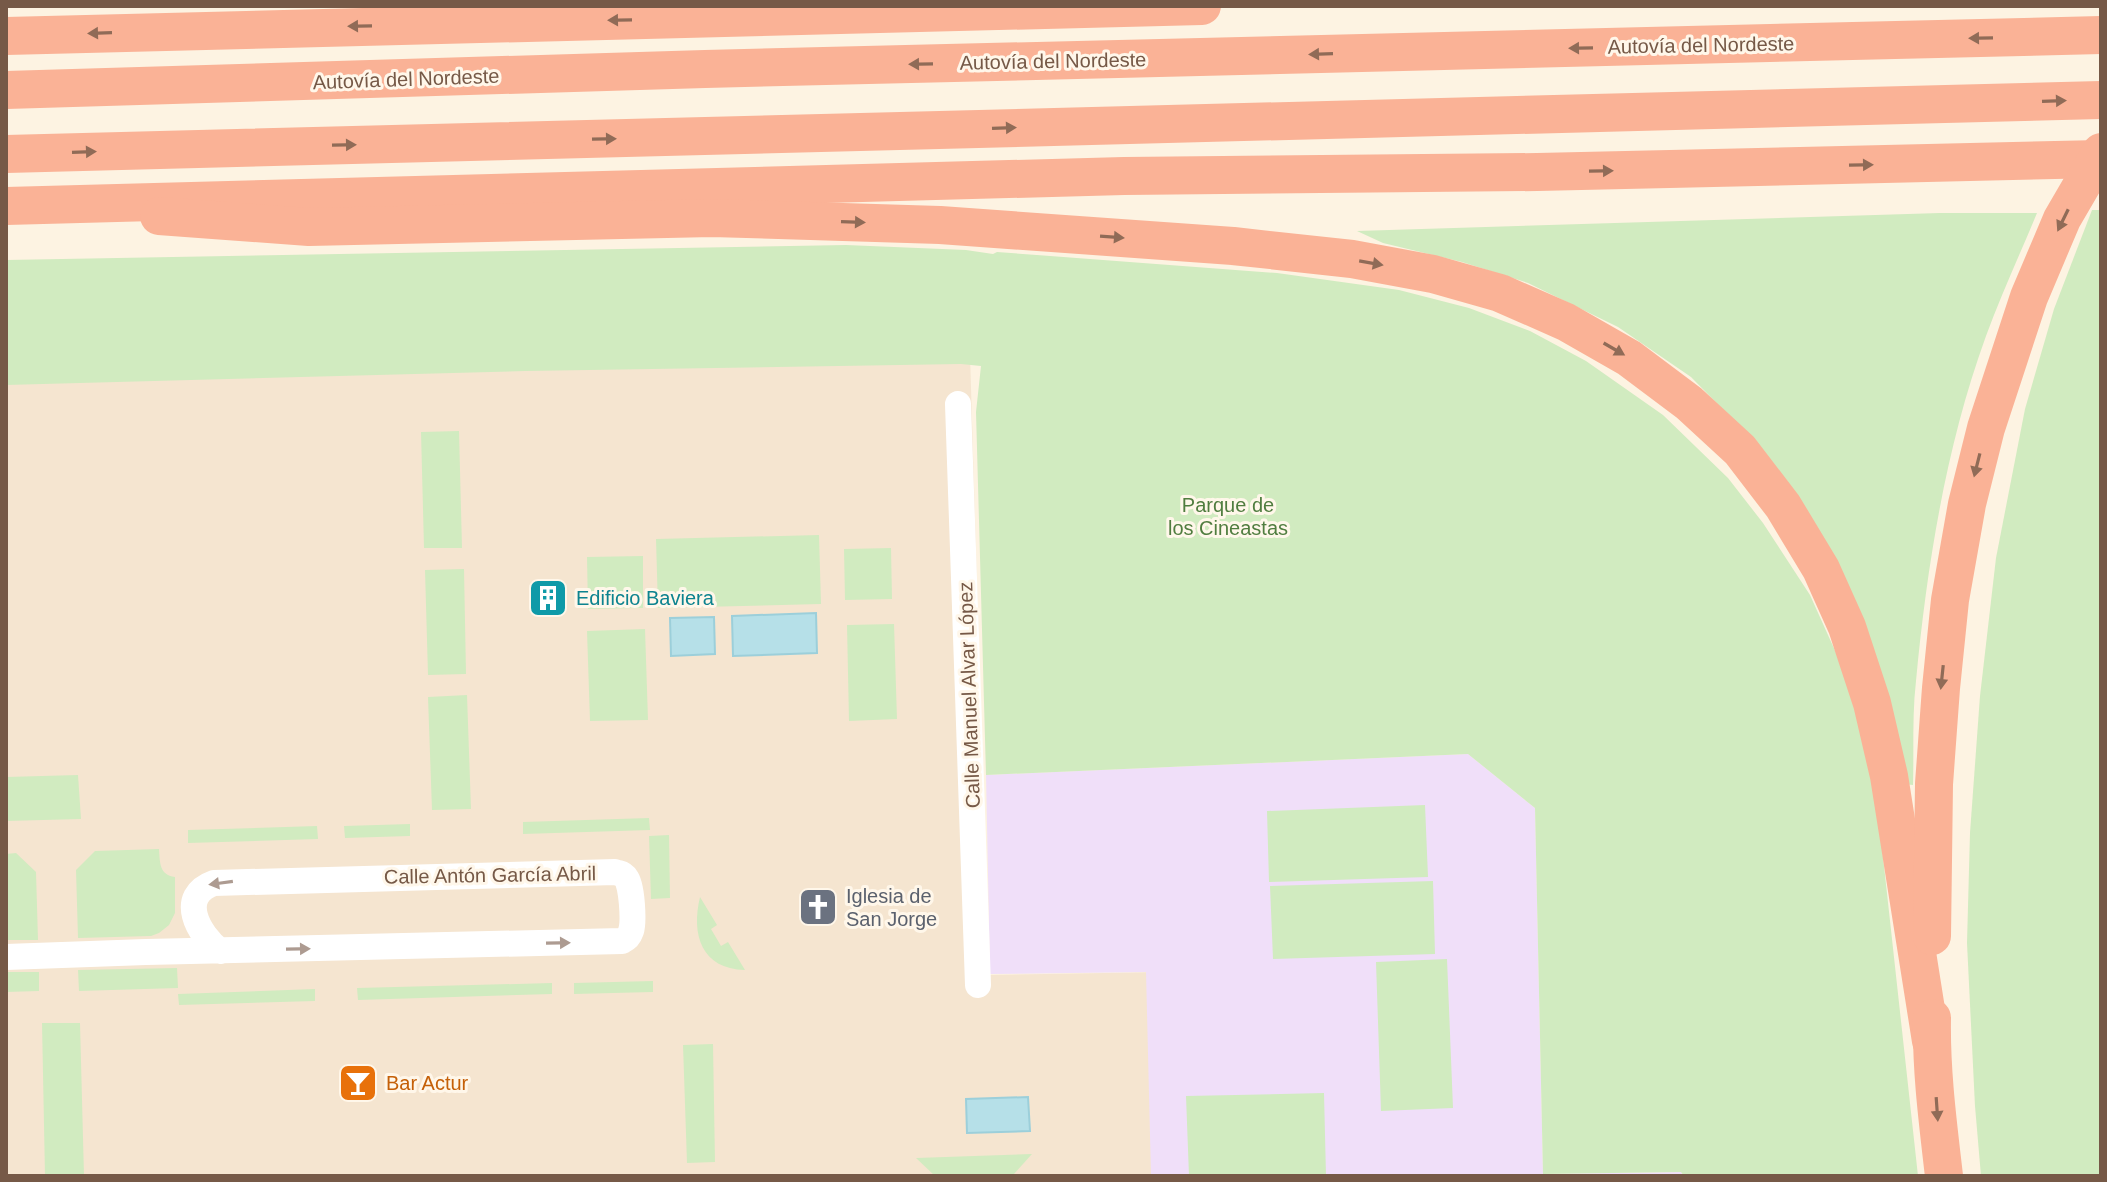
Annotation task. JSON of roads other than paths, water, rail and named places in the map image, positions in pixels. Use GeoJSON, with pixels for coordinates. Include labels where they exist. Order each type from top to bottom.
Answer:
{"type":"FeatureCollection","features":[{"type":"Feature","properties":{"kind":"highway"},"geometry":{"type":"LineString","coordinates":[[6,36],[1202,6]]}},
{"type":"Feature","properties":{"kind":"highway","name":"Autovía del Nordeste"},"geometry":{"type":"LineString","coordinates":[[6,90],[2101,35]]}},
{"type":"Feature","properties":{"kind":"highway"},"geometry":{"type":"LineString","coordinates":[[6,154],[2101,100]]}},
{"type":"Feature","properties":{"kind":"highway"},"geometry":{"type":"LineString","coordinates":[[1931,1041],[1935,768],[1950,600],[1967,504],[1986,428],[2029,297],[2062,219],[2101,152]]}},
{"type":"Feature","properties":{"kind":"highway"},"geometry":{"type":"LineString","coordinates":[[6,206],[1124,176],[1537,172],[2101,159]]}},
{"type":"Feature","properties":{"kind":"highway"},"geometry":{"type":"LineString","coordinates":[[6,221],[1126,190],[1537,172]]}},
{"type":"Feature","properties":{"kind":"highway"},"geometry":{"type":"LineString","coordinates":[[159,216],[309,227],[742,219],[940,225],[1233,246],[1352,259],[1433,274],[1500,293],[1566,322],[1629,358],[1689,403],[1740,450],[1783,506],[1821,569],[1847,627],[1872,703],[1889,776],[1931,1041],[1944,1176]]}},
{"type":"Feature","properties":{"kind":"street","name":"Calle Manuel Alvar López"},"geometry":{"type":"LineString","coordinates":[[958,404],[978,985]]}},
{"type":"Feature","properties":{"kind":"street","name":"Calle Antón García Abril"},"geometry":{"type":"LineString","coordinates":[[6,957],[622,941],[631,930],[631,889],[629,880],[615,872],[225,881],[205,886],[198,892],[194,898],[194,916],[163,945],[146,952]]}},
{"type":"Feature","properties":{"kind":"street"},"geometry":{"type":"LineString","coordinates":[[194,916],[206,938],[220,951]]}},
{"type":"Feature","properties":{"kind":"water"},"geometry":{"type":"Polygon","coordinates":[[[816,613],[817,653],[733,656],[732,616],[816,613]]]}},
{"type":"Feature","properties":{"kind":"water"},"geometry":{"type":"Polygon","coordinates":[[[714,617],[715,654],[671,656],[670,618],[714,617]]]}},
{"type":"Feature","properties":{"kind":"water"},"geometry":{"type":"Polygon","coordinates":[[[1028,1097],[1030,1131],[967,1133],[966,1099],[1028,1097]]]}},
{"type":"Feature","properties":{"kind":"place","name":"Edificio Baviera"},"geometry":{"type":"Point","coordinates":[548,598]}},
{"type":"Feature","properties":{"kind":"place","name":"Iglesia de San Jorge"},"geometry":{"type":"Point","coordinates":[818,907]}},
{"type":"Feature","properties":{"kind":"place","name":"Bar Actur"},"geometry":{"type":"Point","coordinates":[358,1083]}},
{"type":"Feature","properties":{"kind":"park label","name":"Parque de los Cineastas"},"geometry":{"type":"Point","coordinates":[1228,516]}}]}
